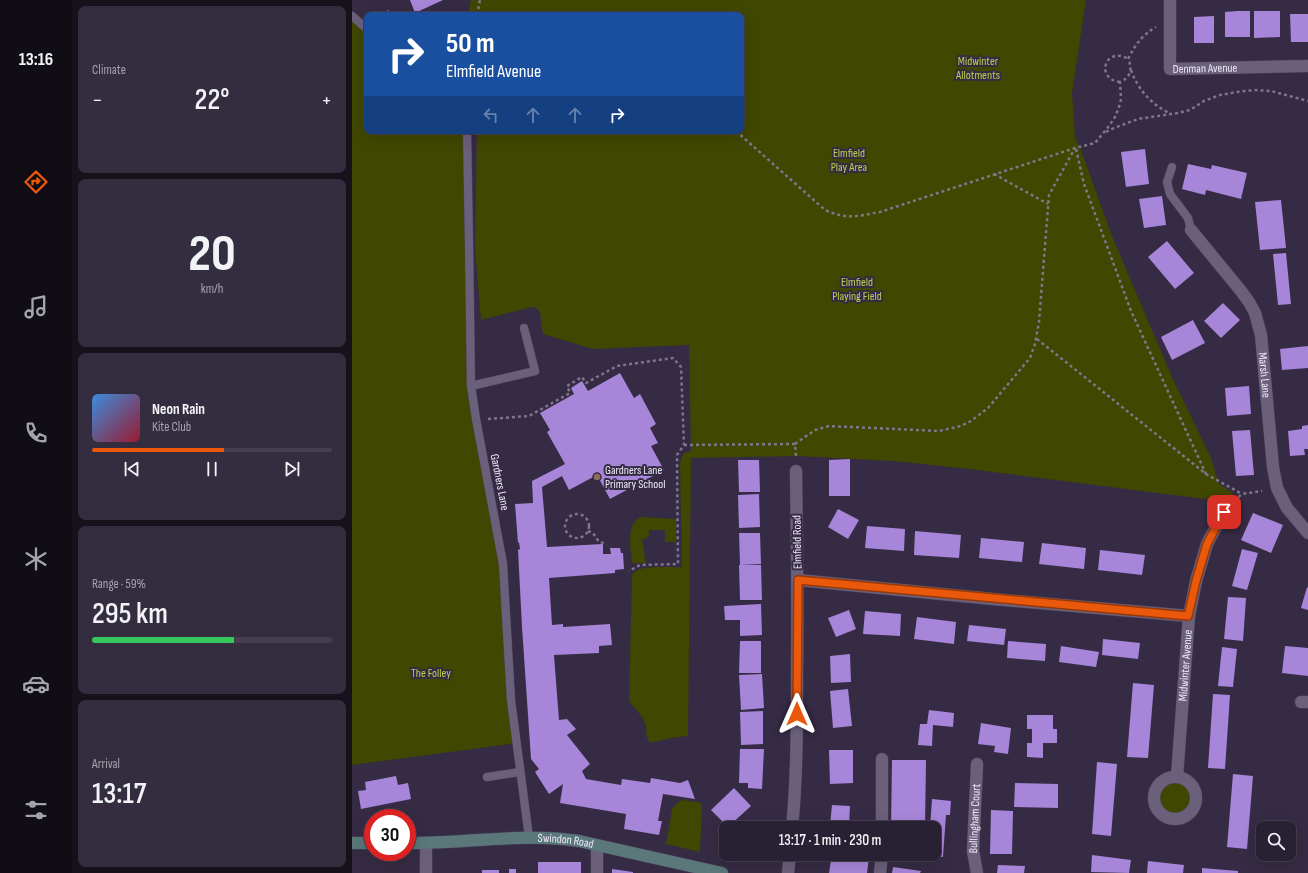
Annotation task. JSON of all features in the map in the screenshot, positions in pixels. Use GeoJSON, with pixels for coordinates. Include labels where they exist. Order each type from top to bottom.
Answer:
{"type":"FeatureCollection","features":[{"type":"Feature","properties":{"kind":"street","name":"Denman Avenue"},"geometry":{"type":"LineString","coordinates":[[1170,0],[1170,69],[1308,66]]}},
{"type":"Feature","properties":{"kind":"street","name":"Marsh Lane"},"geometry":{"type":"LineString","coordinates":[[1191,230],[1249,302],[1255,313],[1261,336],[1273,467],[1277,488],[1287,508],[1308,533]]}},
{"type":"Feature","properties":{"kind":"street","name":"Elmfield Road"},"geometry":{"type":"LineString","coordinates":[[793,821],[795,804],[797,743],[798,580],[796,471]]}},
{"type":"Feature","properties":{"kind":"street","name":"Midwinter Avenue"},"geometry":{"type":"LineString","coordinates":[[1177,776],[1188,616],[1207,544],[1224,512]]}},
{"type":"Feature","properties":{"kind":"street"},"geometry":{"type":"LineString","coordinates":[[798,580],[1188,616]]}},
{"type":"Feature","properties":{"kind":"street"},"geometry":{"type":"LineString","coordinates":[[882,759],[882,821]]}},
{"type":"Feature","properties":{"kind":"street","name":"Bullingham Court"},"geometry":{"type":"LineString","coordinates":[[977,764],[973,851],[977,873]]}},
{"type":"Feature","properties":{"kind":"street","name":"Swindon Road"},"geometry":{"type":"LineString","coordinates":[[416,843],[529,837],[561,838],[722,873]]}},
{"type":"Feature","properties":{"kind":"street"},"geometry":{"type":"LineString","coordinates":[[352,843],[364,843]]}},
{"type":"Feature","properties":{"kind":"street"},"geometry":{"type":"LineString","coordinates":[[426,844],[426,873]]}},
{"type":"Feature","properties":{"kind":"street"},"geometry":{"type":"LineString","coordinates":[[597,846],[597,873]]}},
{"type":"Feature","properties":{"kind":"street"},"geometry":{"type":"LineString","coordinates":[[788,873],[789,861]]}},
{"type":"Feature","properties":{"kind":"street"},"geometry":{"type":"LineString","coordinates":[[880,873],[881,861]]}},
{"type":"Feature","properties":{"kind":"lane"},"geometry":{"type":"LineString","coordinates":[[352,16],[364,26]]}},
{"type":"Feature","properties":{"kind":"lane","name":"Gardners Lane"},"geometry":{"type":"LineString","coordinates":[[467,134],[471,386],[503,564],[511,700],[529,837]]}},
{"type":"Feature","properties":{"kind":"lane"},"geometry":{"type":"LineString","coordinates":[[1172,167],[1167,182],[1170,194],[1188,218],[1191,230]]}},
{"type":"Feature","properties":{"kind":"lane"},"geometry":{"type":"LineString","coordinates":[[471,386],[535,371],[524,328]]}},
{"type":"Feature","properties":{"kind":"lane"},"geometry":{"type":"LineString","coordinates":[[487,777],[520,772]]}},
{"type":"Feature","properties":{"kind":"path"},"geometry":{"type":"LineString","coordinates":[[478,12],[480,0]]}},
{"type":"Feature","properties":{"kind":"path"},"geometry":{"type":"LineString","coordinates":[[1128,59],[1141,38],[1148,32],[1157,27],[1170,26]]}},
{"type":"Feature","properties":{"kind":"path"},"geometry":{"type":"LineString","coordinates":[[1131,70],[1125,80],[1115,82],[1107,75],[1105,65],[1112,56],[1118,55],[1128,59],[1131,64],[1131,70],[1134,78],[1145,95],[1154,104],[1172,114]]}},
{"type":"Feature","properties":{"kind":"path"},"geometry":{"type":"LineString","coordinates":[[739,134],[825,210],[836,215],[852,217],[880,212],[1075,148],[1095,143],[1115,117],[1121,99],[1120,82]]}},
{"type":"Feature","properties":{"kind":"path"},"geometry":{"type":"LineString","coordinates":[[1102,134],[1138,119],[1190,110],[1204,101],[1237,92],[1254,90],[1271,91],[1308,101]]}},
{"type":"Feature","properties":{"kind":"path"},"geometry":{"type":"LineString","coordinates":[[684,445],[795,444],[814,430],[829,426],[933,431],[961,426],[980,415],[1030,358],[1036,339],[1049,194],[1075,148]]}},
{"type":"Feature","properties":{"kind":"path"},"geometry":{"type":"LineString","coordinates":[[1075,148],[1084,184],[1131,311],[1206,474]]}},
{"type":"Feature","properties":{"kind":"path"},"geometry":{"type":"LineString","coordinates":[[994,174],[1048,204]]}},
{"type":"Feature","properties":{"kind":"path"},"geometry":{"type":"LineString","coordinates":[[1036,339],[1206,474],[1242,494]]}},
{"type":"Feature","properties":{"kind":"path"},"geometry":{"type":"LineString","coordinates":[[476,419],[529,416],[570,393],[566,386],[582,377],[586,383],[617,366],[673,358],[681,366],[684,445],[677,455],[678,564],[640,565],[629,571]]}},
{"type":"Feature","properties":{"kind":"path"},"geometry":{"type":"LineString","coordinates":[[795,444],[796,471]]}},
{"type":"Feature","properties":{"kind":"path"},"geometry":{"type":"LineString","coordinates":[[1224,512],[1242,494],[1277,488]]}},
{"type":"Feature","properties":{"kind":"path"},"geometry":{"type":"LineString","coordinates":[[572,514],[582,514],[588,521],[588,531],[581,538],[571,537],[565,530],[565,521],[572,514]]}},
{"type":"Feature","properties":{"kind":"path"},"geometry":{"type":"LineString","coordinates":[[588,531],[593,533],[599,542],[604,543]]}},
{"type":"Feature","properties":{"kind":"green space","name":"Elmfield Playing Field"},"geometry":{"type":"Polygon","coordinates":[[[471,0],[1086,0],[1072,93],[1075,137],[1112,236],[1172,377],[1211,458],[1219,484],[1233,493],[1229,502],[894,461],[796,456],[691,458],[688,736],[650,742],[647,737],[644,720],[629,701],[632,574],[641,569],[655,567],[682,567],[680,463],[684,453],[691,451],[689,345],[593,349],[543,334],[540,312],[535,307],[481,320],[475,248],[477,134],[744,134],[744,12],[469,12],[471,0]]]}},
{"type":"Feature","properties":{"kind":"green space","name":"The Folley"},"geometry":{"type":"Polygon","coordinates":[[[352,16],[364,26],[364,134],[467,134],[471,386],[503,564],[517,743],[352,765],[352,16]]]}},
{"type":"Feature","properties":{"kind":"green space"},"geometry":{"type":"Polygon","coordinates":[[[641,517],[676,519],[676,542],[665,542],[665,530],[649,530],[649,536],[642,540],[646,563],[632,563],[630,544],[631,531],[636,520],[641,517]]]}},
{"type":"Feature","properties":{"kind":"green space"},"geometry":{"type":"Polygon","coordinates":[[[1171,779],[1179,779],[1186,782],[1191,787],[1194,798],[1191,809],[1186,814],[1179,817],[1171,817],[1164,814],[1159,809],[1156,802],[1156,794],[1159,787],[1164,782],[1171,779]]]}},
{"type":"Feature","properties":{"kind":"green space"},"geometry":{"type":"Polygon","coordinates":[[[683,800],[702,803],[700,852],[666,844],[672,809],[677,803],[683,800]]]}},
{"type":"Feature","properties":{"kind":"building"},"geometry":{"type":"Polygon","coordinates":[[[410,0],[443,0],[417,12],[415,12],[410,0]]]}},
{"type":"Feature","properties":{"kind":"building"},"geometry":{"type":"Polygon","coordinates":[[[1250,11],[1250,37],[1225,37],[1225,12],[1250,11]]]}},
{"type":"Feature","properties":{"kind":"building"},"geometry":{"type":"Polygon","coordinates":[[[1254,11],[1280,11],[1280,37],[1254,38],[1254,11]]]}},
{"type":"Feature","properties":{"kind":"building"},"geometry":{"type":"Polygon","coordinates":[[[1290,14],[1308,14],[1308,42],[1291,42],[1290,14]]]}},
{"type":"Feature","properties":{"kind":"building"},"geometry":{"type":"Polygon","coordinates":[[[1214,16],[1214,43],[1194,43],[1194,17],[1214,16]]]}},
{"type":"Feature","properties":{"kind":"building"},"geometry":{"type":"Polygon","coordinates":[[[1145,149],[1149,184],[1126,187],[1121,152],[1145,149]]]}},
{"type":"Feature","properties":{"kind":"building"},"geometry":{"type":"Polygon","coordinates":[[[1188,164],[1211,169],[1212,165],[1247,173],[1241,199],[1206,190],[1205,195],[1182,189],[1188,164]]]}},
{"type":"Feature","properties":{"kind":"building"},"geometry":{"type":"Polygon","coordinates":[[[1162,196],[1166,225],[1144,228],[1139,199],[1162,196]]]}},
{"type":"Feature","properties":{"kind":"building"},"geometry":{"type":"Polygon","coordinates":[[[1281,200],[1286,248],[1260,250],[1255,202],[1281,200]]]}},
{"type":"Feature","properties":{"kind":"building"},"geometry":{"type":"Polygon","coordinates":[[[1167,241],[1194,273],[1175,289],[1148,257],[1167,241]]]}},
{"type":"Feature","properties":{"kind":"building"},"geometry":{"type":"Polygon","coordinates":[[[1286,253],[1291,304],[1278,305],[1273,254],[1286,253]]]}},
{"type":"Feature","properties":{"kind":"building"},"geometry":{"type":"Polygon","coordinates":[[[1223,303],[1240,320],[1221,338],[1204,321],[1223,303]]]}},
{"type":"Feature","properties":{"kind":"building"},"geometry":{"type":"Polygon","coordinates":[[[1193,320],[1205,343],[1172,360],[1161,337],[1193,320]]]}},
{"type":"Feature","properties":{"kind":"building"},"geometry":{"type":"Polygon","coordinates":[[[1308,346],[1308,368],[1282,370],[1280,349],[1308,346]]]}},
{"type":"Feature","properties":{"kind":"building"},"geometry":{"type":"Polygon","coordinates":[[[620,373],[634,398],[640,394],[656,424],[650,428],[658,443],[651,446],[664,470],[610,499],[597,475],[569,490],[562,476],[542,487],[547,547],[603,544],[603,554],[611,554],[610,548],[620,548],[621,553],[623,553],[624,569],[615,570],[615,573],[549,578],[552,625],[563,624],[563,627],[610,624],[612,645],[599,646],[599,653],[554,655],[559,720],[567,719],[576,729],[567,735],[590,764],[582,771],[586,779],[621,785],[622,779],[650,783],[651,778],[680,783],[688,780],[695,799],[663,794],[658,821],[662,821],[659,835],[624,829],[626,814],[560,803],[563,784],[549,794],[535,772],[539,769],[531,759],[522,627],[518,550],[520,549],[519,542],[518,543],[515,504],[533,503],[532,481],[565,464],[547,432],[550,430],[540,413],[574,394],[571,388],[582,381],[588,391],[620,373]]]}},
{"type":"Feature","properties":{"kind":"building"},"geometry":{"type":"Polygon","coordinates":[[[1249,386],[1251,414],[1227,416],[1225,388],[1249,386]]]}},
{"type":"Feature","properties":{"kind":"building"},"geometry":{"type":"Polygon","coordinates":[[[1308,425],[1308,449],[1304,449],[1305,455],[1290,456],[1288,431],[1302,429],[1302,426],[1308,425]]]}},
{"type":"Feature","properties":{"kind":"building"},"geometry":{"type":"Polygon","coordinates":[[[1250,430],[1254,475],[1236,476],[1232,431],[1250,430]]]}},
{"type":"Feature","properties":{"kind":"building"},"geometry":{"type":"Polygon","coordinates":[[[850,459],[850,496],[829,496],[829,460],[850,459]]]}},
{"type":"Feature","properties":{"kind":"building"},"geometry":{"type":"Polygon","coordinates":[[[738,460],[759,460],[760,492],[739,492],[738,460]]]}},
{"type":"Feature","properties":{"kind":"building"},"geometry":{"type":"Polygon","coordinates":[[[759,494],[760,527],[739,528],[738,495],[759,494]]]}},
{"type":"Feature","properties":{"kind":"building"},"geometry":{"type":"Polygon","coordinates":[[[838,509],[859,520],[848,539],[828,527],[838,509]]]}},
{"type":"Feature","properties":{"kind":"building"},"geometry":{"type":"Polygon","coordinates":[[[1253,513],[1283,525],[1271,553],[1241,540],[1253,513]]]}},
{"type":"Feature","properties":{"kind":"building"},"geometry":{"type":"Polygon","coordinates":[[[867,526],[905,529],[904,551],[865,548],[867,526]]]}},
{"type":"Feature","properties":{"kind":"building"},"geometry":{"type":"Polygon","coordinates":[[[915,531],[961,535],[959,558],[914,555],[915,531]]]}},
{"type":"Feature","properties":{"kind":"building"},"geometry":{"type":"Polygon","coordinates":[[[739,533],[760,533],[761,564],[740,565],[739,533]]]}},
{"type":"Feature","properties":{"kind":"building"},"geometry":{"type":"Polygon","coordinates":[[[981,538],[1024,542],[1022,562],[979,558],[981,538]]]}},
{"type":"Feature","properties":{"kind":"building"},"geometry":{"type":"Polygon","coordinates":[[[1042,543],[1086,548],[1084,569],[1039,564],[1042,543]]]}},
{"type":"Feature","properties":{"kind":"building"},"geometry":{"type":"Polygon","coordinates":[[[1242,549],[1258,553],[1247,590],[1232,586],[1242,549]]]}},
{"type":"Feature","properties":{"kind":"building"},"geometry":{"type":"Polygon","coordinates":[[[1100,550],[1145,555],[1142,575],[1098,570],[1100,550]]]}},
{"type":"Feature","properties":{"kind":"building"},"geometry":{"type":"Polygon","coordinates":[[[739,565],[761,565],[762,600],[740,600],[739,565]]]}},
{"type":"Feature","properties":{"kind":"building"},"geometry":{"type":"Polygon","coordinates":[[[1307,587],[1308,588],[1308,610],[1301,608],[1307,587]]]}},
{"type":"Feature","properties":{"kind":"building"},"geometry":{"type":"Polygon","coordinates":[[[1228,597],[1246,598],[1243,641],[1224,639],[1228,597]]]}},
{"type":"Feature","properties":{"kind":"building"},"geometry":{"type":"Polygon","coordinates":[[[761,604],[762,635],[740,636],[740,620],[725,620],[724,606],[761,604]]]}},
{"type":"Feature","properties":{"kind":"building"},"geometry":{"type":"Polygon","coordinates":[[[849,610],[856,629],[836,637],[828,618],[849,610]]]}},
{"type":"Feature","properties":{"kind":"building"},"geometry":{"type":"Polygon","coordinates":[[[865,611],[901,614],[900,636],[863,634],[865,611]]]}},
{"type":"Feature","properties":{"kind":"building"},"geometry":{"type":"Polygon","coordinates":[[[917,617],[956,622],[954,644],[914,639],[917,617]]]}},
{"type":"Feature","properties":{"kind":"building"},"geometry":{"type":"Polygon","coordinates":[[[969,625],[1006,629],[1004,645],[967,641],[969,625]]]}},
{"type":"Feature","properties":{"kind":"building"},"geometry":{"type":"Polygon","coordinates":[[[1103,639],[1140,643],[1138,659],[1102,655],[1103,639]]]}},
{"type":"Feature","properties":{"kind":"building"},"geometry":{"type":"Polygon","coordinates":[[[740,641],[761,641],[761,673],[739,673],[740,641]]]}},
{"type":"Feature","properties":{"kind":"building"},"geometry":{"type":"Polygon","coordinates":[[[1008,641],[1046,644],[1045,661],[1007,658],[1008,641]]]}},
{"type":"Feature","properties":{"kind":"building"},"geometry":{"type":"Polygon","coordinates":[[[1061,646],[1099,652],[1096,667],[1059,662],[1061,646]]]}},
{"type":"Feature","properties":{"kind":"building"},"geometry":{"type":"Polygon","coordinates":[[[1285,646],[1308,648],[1308,676],[1282,673],[1285,646]]]}},
{"type":"Feature","properties":{"kind":"building"},"geometry":{"type":"Polygon","coordinates":[[[1222,647],[1237,649],[1233,687],[1218,686],[1222,647]]]}},
{"type":"Feature","properties":{"kind":"building"},"geometry":{"type":"Polygon","coordinates":[[[850,654],[851,682],[831,683],[830,656],[850,654]]]}},
{"type":"Feature","properties":{"kind":"building"},"geometry":{"type":"Polygon","coordinates":[[[762,674],[764,708],[741,710],[739,675],[762,674]]]}},
{"type":"Feature","properties":{"kind":"building"},"geometry":{"type":"Polygon","coordinates":[[[1133,683],[1154,685],[1148,758],[1127,757],[1133,683]]]}},
{"type":"Feature","properties":{"kind":"building"},"geometry":{"type":"Polygon","coordinates":[[[848,689],[852,726],[833,728],[830,691],[848,689]]]}},
{"type":"Feature","properties":{"kind":"building"},"geometry":{"type":"Polygon","coordinates":[[[1213,694],[1230,695],[1225,769],[1208,768],[1213,694]]]}},
{"type":"Feature","properties":{"kind":"building"},"geometry":{"type":"Polygon","coordinates":[[[929,710],[954,713],[953,727],[933,725],[932,746],[918,745],[920,724],[927,724],[929,710]]]}},
{"type":"Feature","properties":{"kind":"building"},"geometry":{"type":"Polygon","coordinates":[[[763,711],[763,744],[741,745],[740,712],[763,711]]]}},
{"type":"Feature","properties":{"kind":"building"},"geometry":{"type":"Polygon","coordinates":[[[1027,715],[1053,715],[1053,729],[1057,729],[1057,743],[1043,743],[1043,758],[1027,757],[1027,743],[1032,743],[1032,729],[1027,729],[1027,715]]]}},
{"type":"Feature","properties":{"kind":"building"},"geometry":{"type":"Polygon","coordinates":[[[981,723],[1011,728],[1008,754],[994,752],[995,746],[978,744],[981,723]]]}},
{"type":"Feature","properties":{"kind":"building"},"geometry":{"type":"Polygon","coordinates":[[[740,749],[764,749],[762,789],[748,788],[748,783],[739,783],[740,749]]]}},
{"type":"Feature","properties":{"kind":"building"},"geometry":{"type":"Polygon","coordinates":[[[829,750],[853,750],[853,783],[830,784],[829,750]]]}},
{"type":"Feature","properties":{"kind":"building"},"geometry":{"type":"Polygon","coordinates":[[[892,760],[926,760],[925,821],[891,821],[892,760]]]}},
{"type":"Feature","properties":{"kind":"building"},"geometry":{"type":"Polygon","coordinates":[[[1097,762],[1117,764],[1111,836],[1092,834],[1097,762]]]}},
{"type":"Feature","properties":{"kind":"building"},"geometry":{"type":"Polygon","coordinates":[[[1233,774],[1253,776],[1247,849],[1227,847],[1233,774]]]}},
{"type":"Feature","properties":{"kind":"building"},"geometry":{"type":"Polygon","coordinates":[[[396,776],[398,785],[408,783],[411,799],[361,809],[358,791],[366,790],[365,782],[396,776]]]}},
{"type":"Feature","properties":{"kind":"building"},"geometry":{"type":"Polygon","coordinates":[[[1015,783],[1058,784],[1058,808],[1014,807],[1015,783]]]}},
{"type":"Feature","properties":{"kind":"building"},"geometry":{"type":"Polygon","coordinates":[[[734,788],[751,806],[735,821],[722,821],[711,810],[734,788]]]}},
{"type":"Feature","properties":{"kind":"building"},"geometry":{"type":"Polygon","coordinates":[[[932,799],[951,801],[950,815],[946,815],[943,857],[941,857],[941,821],[930,821],[932,799]]]}},
{"type":"Feature","properties":{"kind":"building"},"geometry":{"type":"Polygon","coordinates":[[[832,805],[850,806],[849,821],[830,821],[832,805]]]}},
{"type":"Feature","properties":{"kind":"building"},"geometry":{"type":"Polygon","coordinates":[[[991,810],[1013,811],[1012,854],[990,854],[991,810]]]}},
{"type":"Feature","properties":{"kind":"building"},"geometry":{"type":"Polygon","coordinates":[[[1092,855],[1131,860],[1129,873],[1091,872],[1092,855]]]}},
{"type":"Feature","properties":{"kind":"building"},"geometry":{"type":"Polygon","coordinates":[[[831,861],[868,861],[867,873],[829,873],[831,861]]]}},
{"type":"Feature","properties":{"kind":"building"},"geometry":{"type":"Polygon","coordinates":[[[1148,861],[1184,865],[1183,873],[1147,873],[1148,861]]]}},
{"type":"Feature","properties":{"kind":"building"},"geometry":{"type":"Polygon","coordinates":[[[538,862],[581,862],[581,873],[538,873],[538,862]]]}},
{"type":"Feature","properties":{"kind":"building"},"geometry":{"type":"Polygon","coordinates":[[[998,865],[1025,866],[1024,873],[997,873],[998,865]]]}},
{"type":"Feature","properties":{"kind":"building"},"geometry":{"type":"Polygon","coordinates":[[[893,867],[921,871],[920,873],[892,873],[893,867]]]}},
{"type":"Feature","properties":{"kind":"building"},"geometry":{"type":"Polygon","coordinates":[[[1202,868],[1238,871],[1238,873],[1202,873],[1202,868]]]}},
{"type":"Feature","properties":{"kind":"building"},"geometry":{"type":"Polygon","coordinates":[[[509,869],[516,869],[516,873],[509,873],[509,869]]]}},
{"type":"Feature","properties":{"kind":"building"},"geometry":{"type":"Polygon","coordinates":[[[612,869],[633,872],[633,873],[612,873],[612,869]]]}},
{"type":"Feature","properties":{"kind":"building"},"geometry":{"type":"Polygon","coordinates":[[[482,870],[499,870],[499,873],[482,873],[482,870]]]}},
{"type":"Feature","properties":{"kind":"place","name":"Gardners Lane Primary School"},"geometry":{"type":"Point","coordinates":[597,477]}},
{"type":"Feature","properties":{"kind":"route"},"geometry":{"type":"LineString","coordinates":[[797,714],[798,580],[1188,616],[1207,544],[1224,512]]}},
{"type":"Feature","properties":{"kind":"park label","name":"Midwinter Allotments"},"geometry":{"type":"Point","coordinates":[978,68]}},
{"type":"Feature","properties":{"kind":"park label","name":"Elmfield Play Area"},"geometry":{"type":"Point","coordinates":[849,160]}}]}
